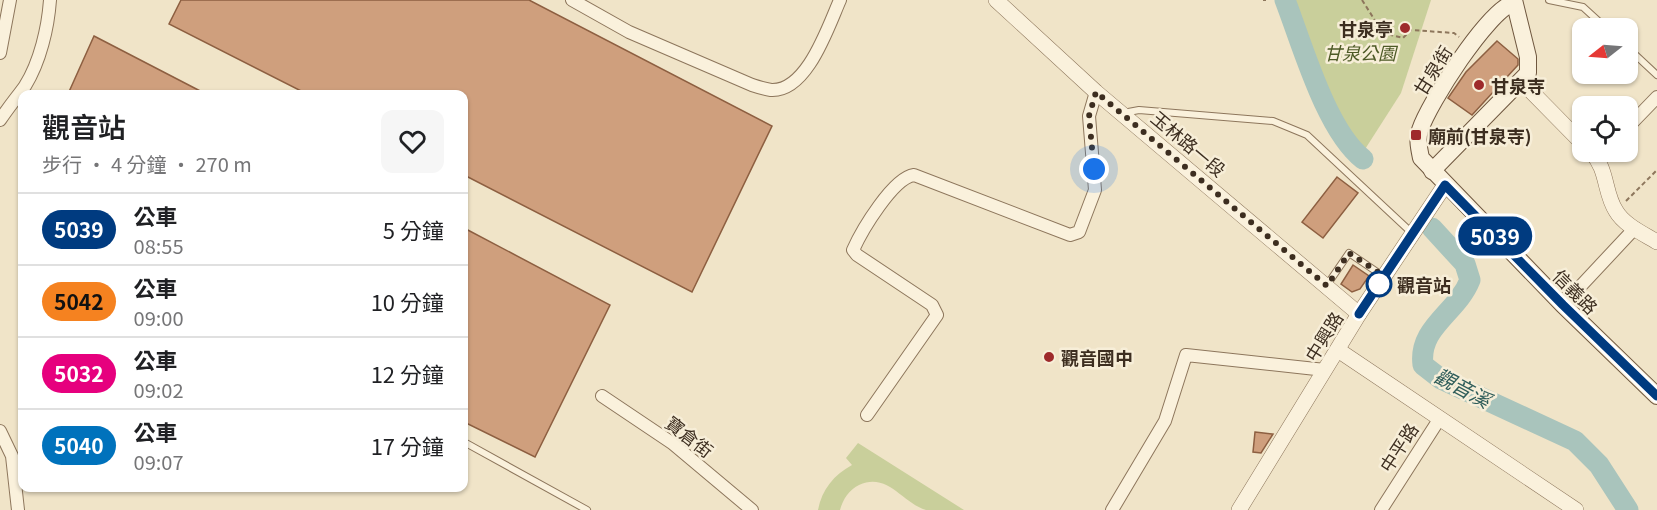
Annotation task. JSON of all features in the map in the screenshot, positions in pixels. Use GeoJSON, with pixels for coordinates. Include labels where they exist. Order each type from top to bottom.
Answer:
{"type":"FeatureCollection","features":[{"type":"Feature","properties":{"kind":"main road","name":"甘泉街"},"geometry":{"type":"LineString","coordinates":[[1445,185],[1421,158],[1418,144],[1420,129],[1471,45],[1504,6],[1514,2],[1530,67],[1521,81]]}},
{"type":"Feature","properties":{"kind":"main road"},"geometry":{"type":"LineString","coordinates":[[1432,171],[1521,81]]}},
{"type":"Feature","properties":{"kind":"main road","name":"信義路"},"geometry":{"type":"LineString","coordinates":[[1445,185],[1563,305],[1657,396]]}},
{"type":"Feature","properties":{"kind":"street"},"geometry":{"type":"LineString","coordinates":[[0,53],[10,0]]}},
{"type":"Feature","properties":{"kind":"street"},"geometry":{"type":"LineString","coordinates":[[22,90],[40,48],[49,17],[50,0]]}},
{"type":"Feature","properties":{"kind":"street"},"geometry":{"type":"LineString","coordinates":[[572,0],[629,32],[752,86],[773,90],[792,84],[809,66],[840,0]]}},
{"type":"Feature","properties":{"kind":"street","name":"玉林路一段"},"geometry":{"type":"LineString","coordinates":[[996,0],[1096,92],[1359,314]]}},
{"type":"Feature","properties":{"kind":"street"},"geometry":{"type":"LineString","coordinates":[[1521,81],[1572,133]]}},
{"type":"Feature","properties":{"kind":"street"},"geometry":{"type":"LineString","coordinates":[[867,415],[937,315],[932,305],[857,255],[853,249],[860,235],[902,179],[914,175],[1070,235],[1079,232],[1095,190],[1089,116],[1096,92]]}},
{"type":"Feature","properties":{"kind":"street"},"geometry":{"type":"LineString","coordinates":[[0,120],[18,96]]}},
{"type":"Feature","properties":{"kind":"street"},"geometry":{"type":"LineString","coordinates":[[1638,117],[1657,97]]}},
{"type":"Feature","properties":{"kind":"street"},"geometry":{"type":"LineString","coordinates":[[1600,162],[1616,211],[1635,228],[1657,242]]}},
{"type":"Feature","properties":{"kind":"street","name":"中興路"},"geometry":{"type":"LineString","coordinates":[[1239,510],[1359,314],[1445,185]]}},
{"type":"Feature","properties":{"kind":"street"},"geometry":{"type":"LineString","coordinates":[[1563,305],[1635,228]]}},
{"type":"Feature","properties":{"kind":"street","name":"中平路"},"geometry":{"type":"LineString","coordinates":[[1338,350],[1440,418],[1381,510]]}},
{"type":"Feature","properties":{"kind":"street"},"geometry":{"type":"LineString","coordinates":[[1112,510],[1165,421],[1186,355],[1325,369]]}},
{"type":"Feature","properties":{"kind":"street","name":"寶倉街"},"geometry":{"type":"LineString","coordinates":[[602,396],[672,443],[752,510]]}},
{"type":"Feature","properties":{"kind":"street"},"geometry":{"type":"LineString","coordinates":[[1440,418],[1576,510]]}},
{"type":"Feature","properties":{"kind":"street"},"geometry":{"type":"LineString","coordinates":[[0,431],[12,456],[18,510]]}},
{"type":"Feature","properties":{"kind":"lane"},"geometry":{"type":"LineString","coordinates":[[1548,0],[1583,8],[1594,18]]}},
{"type":"Feature","properties":{"kind":"lane"},"geometry":{"type":"LineString","coordinates":[[1638,57],[1657,75]]}},
{"type":"Feature","properties":{"kind":"lane"},"geometry":{"type":"LineString","coordinates":[[1122,113],[1139,110],[1273,122],[1307,135],[1412,233]]}},
{"type":"Feature","properties":{"kind":"lane"},"geometry":{"type":"LineString","coordinates":[[1327,286],[1349,253],[1384,276]]}},
{"type":"Feature","properties":{"kind":"lane"},"geometry":{"type":"LineString","coordinates":[[468,444],[586,510]]}},
{"type":"Feature","properties":{"kind":"path"},"geometry":{"type":"LineString","coordinates":[[1362,0],[1383,33],[1403,38],[1412,30],[1454,33],[1471,45]]}},
{"type":"Feature","properties":{"kind":"path"},"geometry":{"type":"LineString","coordinates":[[1616,211],[1657,170]]}},
{"type":"Feature","properties":{"kind":"green space","name":"甘泉公園"},"geometry":{"type":"Polygon","coordinates":[[[1285,0],[1431,0],[1401,93],[1360,157],[1324,105],[1285,0]]]}},
{"type":"Feature","properties":{"kind":"green space"},"geometry":{"type":"Polygon","coordinates":[[[858,443],[964,510],[926,510],[887,485],[869,482],[852,489],[840,510],[818,510],[822,496],[830,483],[852,465],[846,458],[858,443]]]}},
{"type":"Feature","properties":{"kind":"building"},"geometry":{"type":"Polygon","coordinates":[[[181,0],[529,0],[772,126],[692,292],[468,177],[468,90],[299,90],[169,24],[181,0]]]}},
{"type":"Feature","properties":{"kind":"building"},"geometry":{"type":"Polygon","coordinates":[[[94,36],[198,90],[70,90],[94,36]]]}},
{"type":"Feature","properties":{"kind":"building","name":"甘泉寺"},"geometry":{"type":"Polygon","coordinates":[[[1497,41],[1518,59],[1518,65],[1472,115],[1448,98],[1466,72],[1497,41]]]}},
{"type":"Feature","properties":{"kind":"building"},"geometry":{"type":"Polygon","coordinates":[[[1337,177],[1358,193],[1323,238],[1302,222],[1337,177]]]}},
{"type":"Feature","properties":{"kind":"building"},"geometry":{"type":"Polygon","coordinates":[[[468,230],[610,305],[535,457],[468,424],[468,230]]]}},
{"type":"Feature","properties":{"kind":"building"},"geometry":{"type":"Polygon","coordinates":[[[1353,265],[1369,276],[1360,289],[1352,292],[1341,284],[1353,265]]]}},
{"type":"Feature","properties":{"kind":"building"},"geometry":{"type":"Polygon","coordinates":[[[1255,432],[1273,434],[1261,453],[1253,452],[1255,432]]]}},
{"type":"Feature","properties":{"kind":"waterway","name":"觀音溪"},"geometry":{"type":"LineString","coordinates":[[1285,0],[1307,62],[1327,108],[1350,146],[1363,159]]}},
{"type":"Feature","properties":{"kind":"waterway","name":"觀音溪"},"geometry":{"type":"LineString","coordinates":[[1432,228],[1465,264],[1470,280],[1464,292],[1426,340],[1423,365],[1441,379],[1575,441],[1599,465],[1628,510]]}},
{"type":"Feature","properties":{"kind":"bus line","name":"5039"},"geometry":{"type":"LineString","coordinates":[[1359,314],[1445,185],[1563,305],[1657,396]]}},
{"type":"Feature","properties":{"kind":"place","name":"甘泉亭"},"geometry":{"type":"Point","coordinates":[1405,28]}},
{"type":"Feature","properties":{"kind":"place","name":"甘泉寺"},"geometry":{"type":"Point","coordinates":[1479,85]}},
{"type":"Feature","properties":{"kind":"place","name":"廟前(甘泉寺)"},"geometry":{"type":"Point","coordinates":[1416,135]}},
{"type":"Feature","properties":{"kind":"place","name":"觀音站"},"geometry":{"type":"Point","coordinates":[1379,284]}},
{"type":"Feature","properties":{"kind":"place","name":"觀音國中"},"geometry":{"type":"Point","coordinates":[1049,357]}},
{"type":"Feature","properties":{"kind":"route"},"geometry":{"type":"LineString","coordinates":[[1094,169],[1089,116],[1096,92],[1327,286],[1349,253],[1384,276],[1379,284]]}}]}
